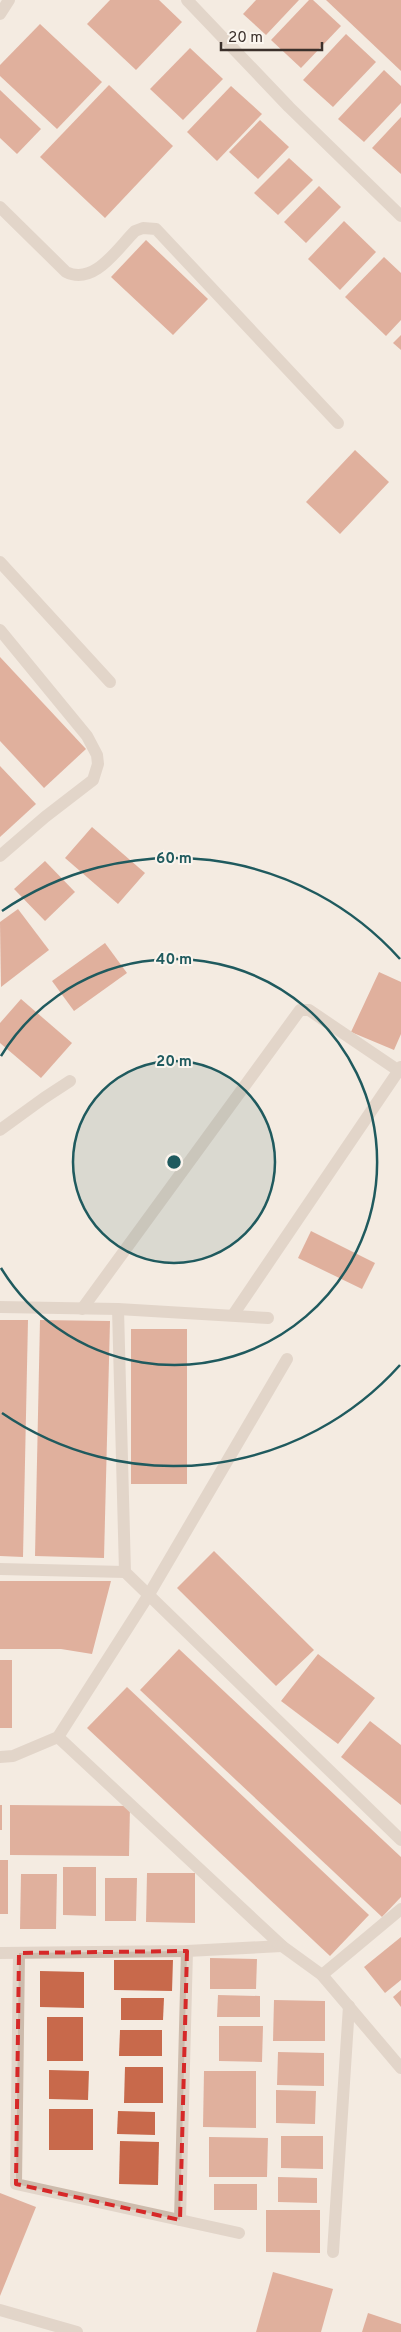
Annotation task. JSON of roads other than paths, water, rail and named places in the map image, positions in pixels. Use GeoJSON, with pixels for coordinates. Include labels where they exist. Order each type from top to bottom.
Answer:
{"type":"FeatureCollection","features":[{"type":"Feature","properties":{"kind":"street"},"geometry":{"type":"LineString","coordinates":[[0,14],[9,0]]}},
{"type":"Feature","properties":{"kind":"street"},"geometry":{"type":"LineString","coordinates":[[187,0],[289,106],[401,216]]}},
{"type":"Feature","properties":{"kind":"street"},"geometry":{"type":"LineString","coordinates":[[0,206],[66,272],[75,276],[94,272],[135,231],[143,228],[156,229],[338,423]]}},
{"type":"Feature","properties":{"kind":"street"},"geometry":{"type":"LineString","coordinates":[[0,562],[110,682]]}},
{"type":"Feature","properties":{"kind":"street"},"geometry":{"type":"LineString","coordinates":[[0,630],[86,736],[97,755],[98,764],[93,780],[45,817],[0,856]]}},
{"type":"Feature","properties":{"kind":"street"},"geometry":{"type":"LineString","coordinates":[[82,1309],[300,1010],[309,1010],[400,1069],[233,1315]]}},
{"type":"Feature","properties":{"kind":"street"},"geometry":{"type":"LineString","coordinates":[[0,1130],[70,1081]]}},
{"type":"Feature","properties":{"kind":"street"},"geometry":{"type":"LineString","coordinates":[[0,1307],[118,1309],[268,1318]]}},
{"type":"Feature","properties":{"kind":"street"},"geometry":{"type":"LineString","coordinates":[[118,1309],[125,1572],[401,1840]]}},
{"type":"Feature","properties":{"kind":"street"},"geometry":{"type":"LineString","coordinates":[[0,1757],[13,1756],[58,1737],[148,1596],[287,1359]]}},
{"type":"Feature","properties":{"kind":"street"},"geometry":{"type":"LineString","coordinates":[[0,1569],[125,1572]]}},
{"type":"Feature","properties":{"kind":"street"},"geometry":{"type":"LineString","coordinates":[[58,1737],[282,1946],[322,1975],[401,2068]]}},
{"type":"Feature","properties":{"kind":"street"},"geometry":{"type":"LineString","coordinates":[[322,1975],[401,1909]]}},
{"type":"Feature","properties":{"kind":"street"},"geometry":{"type":"LineString","coordinates":[[0,1953],[187,1951],[282,1946]]}},
{"type":"Feature","properties":{"kind":"street"},"geometry":{"type":"LineString","coordinates":[[180,2220],[187,1951]]}},
{"type":"Feature","properties":{"kind":"street"},"geometry":{"type":"LineString","coordinates":[[20,1953],[16,2184],[239,2233]]}},
{"type":"Feature","properties":{"kind":"street"},"geometry":{"type":"LineString","coordinates":[[333,2252],[349,2006]]}},
{"type":"Feature","properties":{"kind":"street"},"geometry":{"type":"LineString","coordinates":[[0,2310],[77,2332]]}}]}
